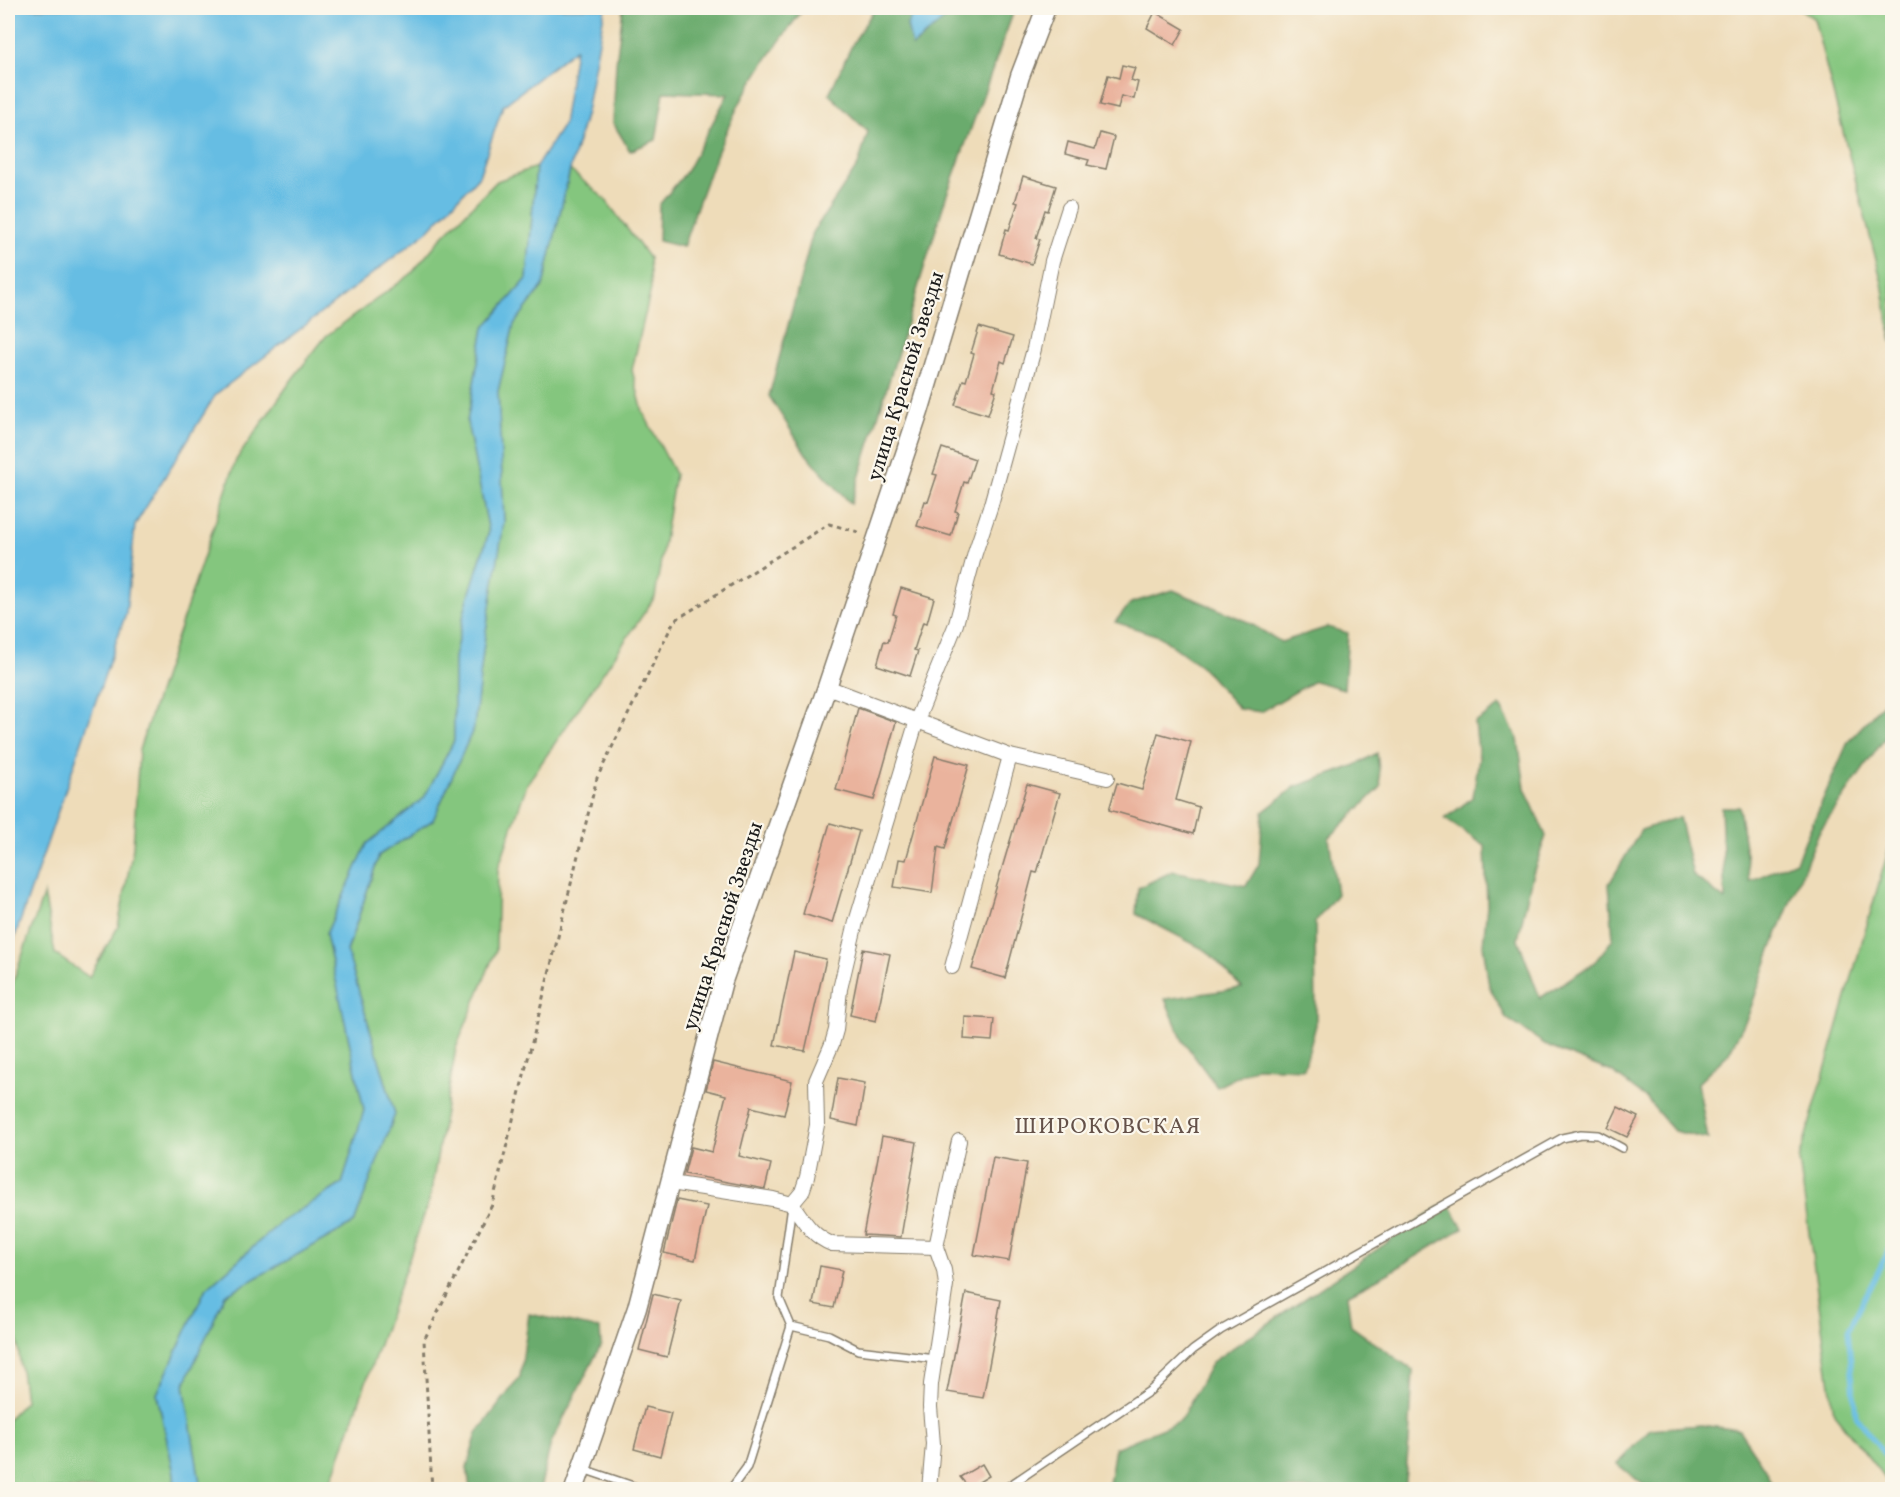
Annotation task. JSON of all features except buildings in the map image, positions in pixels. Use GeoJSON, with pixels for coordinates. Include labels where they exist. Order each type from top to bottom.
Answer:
{"type":"FeatureCollection","features":[{"type":"Feature","properties":{"kind":"street","name":"улица Красной Звезды"},"geometry":{"type":"LineString","coordinates":[[574,1490],[637,1308],[723,981],[827,687],[919,412],[1020,76],[1046,8]]}},
{"type":"Feature","properties":{"kind":"street"},"geometry":{"type":"LineString","coordinates":[[792,1204],[802,1192],[807,1178],[817,1125],[816,1081],[836,1030],[840,989],[856,922],[917,720],[957,624],[975,553],[990,508],[1034,349],[1052,261],[1069,208]]}},
{"type":"Feature","properties":{"kind":"street"},"geometry":{"type":"LineString","coordinates":[[827,687],[1010,756],[1107,778]]}},
{"type":"Feature","properties":{"kind":"street"},"geometry":{"type":"LineString","coordinates":[[952,967],[1010,756]]}},
{"type":"Feature","properties":{"kind":"street"},"geometry":{"type":"LineString","coordinates":[[929,1490],[933,1444],[930,1395],[946,1285],[944,1270],[936,1247],[959,1141]]}},
{"type":"Feature","properties":{"kind":"street"},"geometry":{"type":"LineString","coordinates":[[671,1183],[792,1204],[813,1233],[819,1239],[832,1244],[936,1247]]}},
{"type":"Feature","properties":{"kind":"lane"},"geometry":{"type":"LineString","coordinates":[[1003,1490],[1151,1390],[1193,1350],[1221,1330],[1505,1168],[1562,1138],[1581,1134],[1598,1135],[1622,1148]]}},
{"type":"Feature","properties":{"kind":"lane"},"geometry":{"type":"LineString","coordinates":[[730,1490],[747,1467],[791,1326],[779,1298],[792,1204]]}},
{"type":"Feature","properties":{"kind":"lane"},"geometry":{"type":"LineString","coordinates":[[791,1326],[829,1335],[858,1350],[935,1359]]}},
{"type":"Feature","properties":{"kind":"lane"},"geometry":{"type":"LineString","coordinates":[[581,1468],[645,1490]]}},
{"type":"Feature","properties":{"kind":"path"},"geometry":{"type":"LineString","coordinates":[[432,1490],[424,1340],[492,1205],[597,778],[674,621],[830,524],[877,538]]}},
{"type":"Feature","properties":{"kind":"green space"},"geometry":{"type":"Polygon","coordinates":[[[623,8],[804,8],[766,61],[740,103],[712,165],[683,247],[658,241],[659,205],[686,172],[728,94],[664,92],[656,140],[630,151],[613,123],[616,63],[623,8]]]}},
{"type":"Feature","properties":{"kind":"green space"},"geometry":{"type":"Polygon","coordinates":[[[875,8],[915,8],[907,25],[913,46],[958,8],[1015,8],[946,197],[851,504],[806,454],[769,396],[813,232],[858,165],[868,132],[829,94],[853,43],[875,8]]]}},
{"type":"Feature","properties":{"kind":"green space"},"geometry":{"type":"Polygon","coordinates":[[[1799,8],[1892,8],[1892,343],[1882,283],[1814,19],[1799,8]]]}},
{"type":"Feature","properties":{"kind":"green space"},"geometry":{"type":"Polygon","coordinates":[[[536,167],[527,279],[484,328],[467,422],[489,532],[466,605],[454,658],[454,741],[424,798],[367,844],[326,934],[364,1110],[342,1184],[282,1221],[205,1290],[157,1394],[174,1473],[175,1489],[8,1489],[8,1419],[25,1401],[17,1339],[8,1330],[8,996],[44,893],[55,954],[89,977],[118,927],[133,848],[139,750],[236,460],[293,378],[326,336],[411,274],[441,238],[497,181],[536,167]]]}},
{"type":"Feature","properties":{"kind":"green space"},"geometry":{"type":"Polygon","coordinates":[[[570,170],[605,199],[649,258],[651,289],[632,370],[643,412],[675,474],[655,597],[527,784],[498,869],[496,950],[456,1048],[430,1198],[332,1480],[331,1489],[201,1489],[184,1385],[225,1295],[354,1223],[395,1114],[347,952],[379,855],[433,820],[474,727],[484,643],[504,522],[498,391],[514,324],[543,286],[570,170]]]}},
{"type":"Feature","properties":{"kind":"green space"},"geometry":{"type":"Polygon","coordinates":[[[1173,590],[1246,621],[1281,642],[1328,627],[1348,633],[1344,689],[1314,681],[1261,712],[1239,709],[1201,666],[1159,636],[1115,622],[1131,603],[1173,590]]]}},
{"type":"Feature","properties":{"kind":"green space"},"geometry":{"type":"Polygon","coordinates":[[[1892,693],[1892,728],[1819,832],[1772,947],[1748,1016],[1728,1054],[1698,1083],[1708,1139],[1674,1131],[1645,1097],[1612,1072],[1549,1047],[1506,1018],[1489,986],[1483,945],[1487,905],[1485,846],[1445,819],[1473,797],[1479,758],[1475,723],[1500,706],[1518,739],[1525,788],[1546,836],[1532,876],[1518,939],[1540,998],[1594,963],[1613,939],[1609,884],[1641,830],[1679,817],[1693,875],[1725,900],[1721,807],[1739,807],[1750,881],[1796,861],[1848,742],[1892,693]]]}},
{"type":"Feature","properties":{"kind":"green space"},"geometry":{"type":"Polygon","coordinates":[[[1377,753],[1381,787],[1329,838],[1337,894],[1315,922],[1316,1025],[1304,1069],[1256,1067],[1217,1087],[1183,1041],[1165,999],[1242,988],[1207,951],[1136,914],[1138,888],[1173,871],[1246,886],[1259,864],[1263,812],[1295,787],[1354,766],[1377,753]]]}},
{"type":"Feature","properties":{"kind":"green space"},"geometry":{"type":"Polygon","coordinates":[[[1892,838],[1892,1487],[1834,1414],[1799,1160],[1892,838]]]}},
{"type":"Feature","properties":{"kind":"green space"},"geometry":{"type":"Polygon","coordinates":[[[1448,1201],[1463,1228],[1389,1273],[1347,1295],[1351,1326],[1413,1370],[1404,1489],[1108,1490],[1115,1448],[1180,1421],[1212,1362],[1448,1201]]]}},
{"type":"Feature","properties":{"kind":"green space"},"geometry":{"type":"Polygon","coordinates":[[[529,1314],[600,1329],[601,1345],[551,1443],[540,1489],[470,1489],[467,1467],[477,1433],[520,1377],[529,1314]]]}},
{"type":"Feature","properties":{"kind":"green space"},"geometry":{"type":"Polygon","coordinates":[[[1701,1425],[1739,1430],[1765,1469],[1774,1489],[1684,1490],[1645,1486],[1617,1464],[1650,1429],[1701,1425]]]}},
{"type":"Feature","properties":{"kind":"water"},"geometry":{"type":"Polygon","coordinates":[[[8,8],[605,8],[586,112],[543,286],[514,324],[498,391],[504,522],[484,643],[474,727],[433,820],[379,855],[347,951],[395,1114],[354,1223],[225,1295],[184,1385],[201,1489],[175,1489],[174,1473],[157,1394],[205,1290],[282,1221],[342,1184],[364,1110],[326,934],[367,844],[424,798],[454,741],[454,658],[466,605],[489,532],[467,422],[484,328],[527,279],[536,167],[563,125],[575,49],[503,106],[479,176],[429,230],[216,394],[135,525],[126,613],[8,957],[8,8]]]}},
{"type":"Feature","properties":{"kind":"water"},"geometry":{"type":"Polygon","coordinates":[[[915,8],[958,8],[912,46],[907,25],[915,8]]]}},
{"type":"Feature","properties":{"kind":"waterway"},"geometry":{"type":"LineString","coordinates":[[1892,1244],[1848,1330],[1856,1416],[1892,1465]]}},
{"type":"Feature","properties":{"kind":"district","name":"ШИРОКОВСКАЯ"},"geometry":{"type":"Point","coordinates":[1108,1125]}}]}
